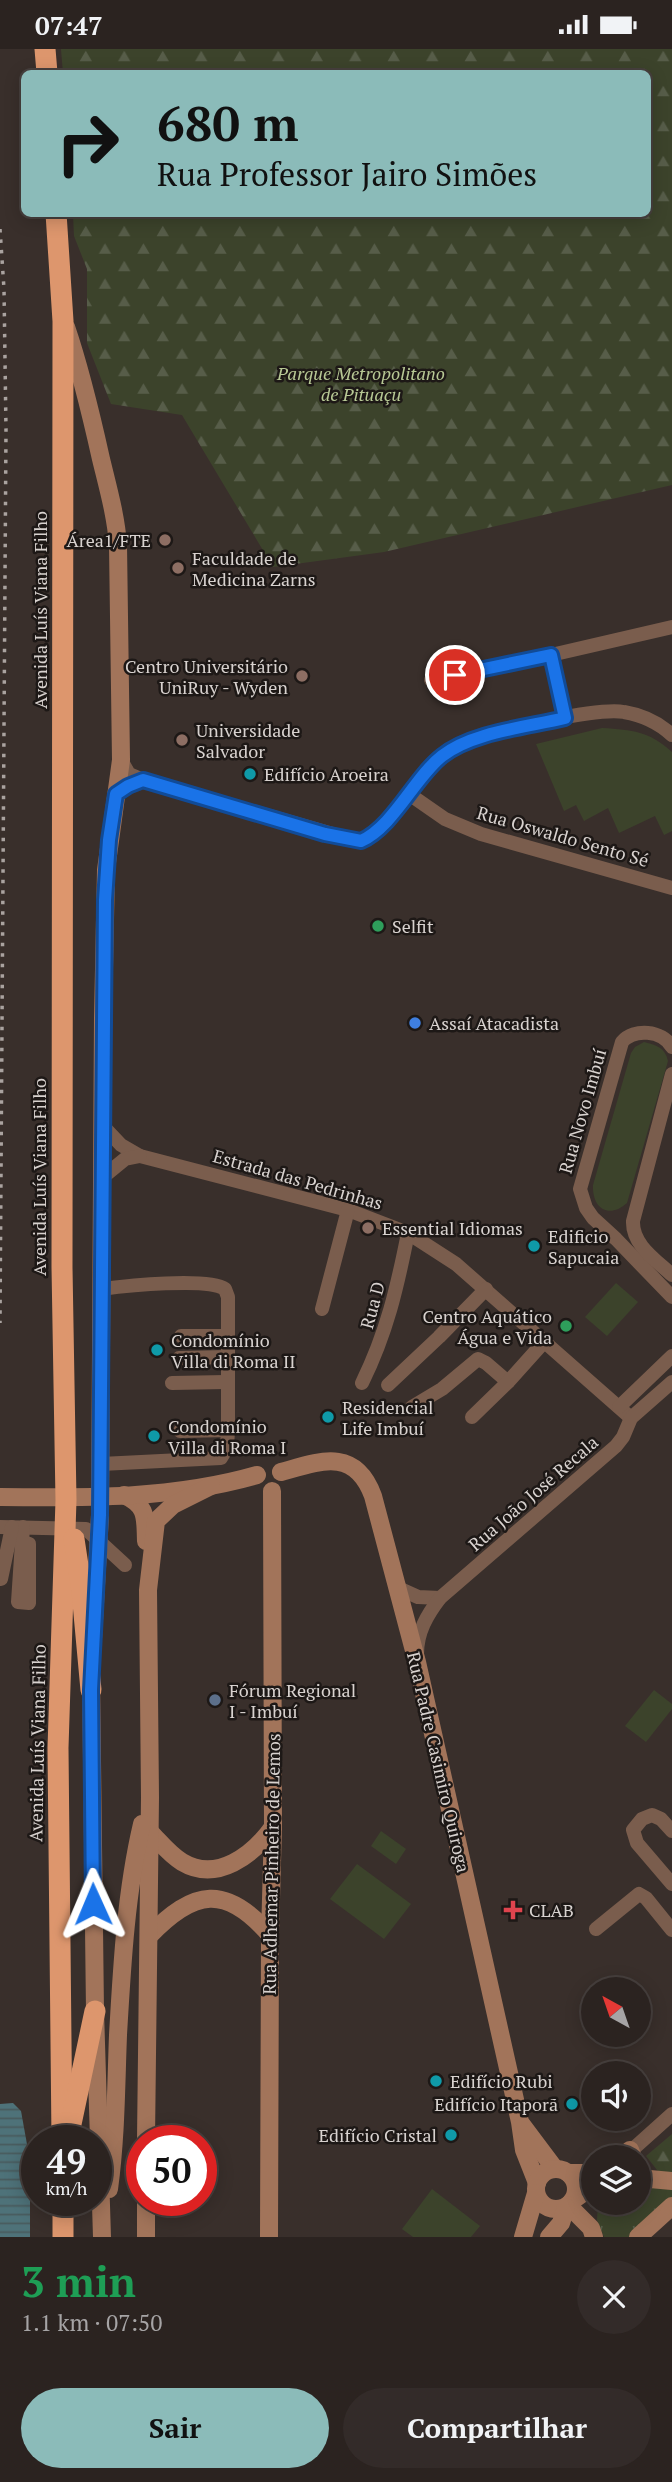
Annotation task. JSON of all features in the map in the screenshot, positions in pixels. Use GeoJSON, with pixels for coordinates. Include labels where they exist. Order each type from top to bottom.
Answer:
{"type":"FeatureCollection","features":[{"type":"Feature","properties":{"kind":"highway"},"geometry":{"type":"LineString","coordinates":[[46,49],[47,70]]}},
{"type":"Feature","properties":{"kind":"highway","name":"Avenida Luís Viana Filho"},"geometry":{"type":"LineString","coordinates":[[56,217],[63,321],[62,1267],[66,1500],[58,1748],[62,2125]]}},
{"type":"Feature","properties":{"kind":"highway"},"geometry":{"type":"LineString","coordinates":[[66,1500],[82,1592],[91,1690]]}},
{"type":"Feature","properties":{"kind":"highway"},"geometry":{"type":"LineString","coordinates":[[71,2125],[94,2011]]}},
{"type":"Feature","properties":{"kind":"highway"},"geometry":{"type":"LineString","coordinates":[[63,2216],[63,2237]]}},
{"type":"Feature","properties":{"kind":"main road"},"geometry":{"type":"LineString","coordinates":[[63,321],[80,367],[90,407],[118,545],[121,760],[106,870],[101,1464],[91,1690],[94,2011],[102,2236]]}},
{"type":"Feature","properties":{"kind":"main road","name":"Rua Padre Casimiro Quiroga"},"geometry":{"type":"LineString","coordinates":[[0,1497],[120,1496],[187,1491],[269,1478],[324,1460],[352,1466],[359,1472],[373,1496],[417,1662],[524,2150],[537,2188]]}},
{"type":"Feature","properties":{"kind":"main road","name":"Rua Adhemar Pinheiro de Lemos"},"geometry":{"type":"LineString","coordinates":[[269,1478],[273,1826],[269,2237]]}},
{"type":"Feature","properties":{"kind":"main road","name":"Rua Padre Casimiro Quiroga"},"geometry":{"type":"LineString","coordinates":[[146,2125],[150,1797],[148,1590],[156,1521],[173,1505],[211,1486]]}},
{"type":"Feature","properties":{"kind":"main road"},"geometry":{"type":"LineString","coordinates":[[120,1496],[134,1500],[144,1511],[148,1590]]}},
{"type":"Feature","properties":{"kind":"main road"},"geometry":{"type":"LineString","coordinates":[[102,2236],[114,2150],[118,2035],[126,1932],[138,1845],[150,1797]]}},
{"type":"Feature","properties":{"kind":"main road"},"geometry":{"type":"LineString","coordinates":[[149,1832],[183,1862],[207,1870],[220,1869],[246,1855],[273,1826]]}},
{"type":"Feature","properties":{"kind":"main road"},"geometry":{"type":"LineString","coordinates":[[149,1936],[176,1911],[210,1898],[222,1899],[242,1908],[270,1935]]}},
{"type":"Feature","properties":{"kind":"main road","name":"Rua Padre Casimiro Quiroga"},"geometry":{"type":"LineString","coordinates":[[520,2122],[562,2171]]}},
{"type":"Feature","properties":{"kind":"main road"},"geometry":{"type":"LineString","coordinates":[[549,2237],[561,2223],[575,2196],[575,2184],[562,2171]]}},
{"type":"Feature","properties":{"kind":"main road"},"geometry":{"type":"LineString","coordinates":[[523,2237],[544,2173],[581,2172]]}},
{"type":"Feature","properties":{"kind":"main road"},"geometry":{"type":"LineString","coordinates":[[651,2178],[672,2181]]}},
{"type":"Feature","properties":{"kind":"main road"},"geometry":{"type":"LineString","coordinates":[[537,2188],[541,2203],[550,2209],[569,2204],[581,2195]]}},
{"type":"Feature","properties":{"kind":"main road"},"geometry":{"type":"LineString","coordinates":[[569,2204],[591,2228],[594,2237]]}},
{"type":"Feature","properties":{"kind":"main road"},"geometry":{"type":"LineString","coordinates":[[638,2237],[672,2206]]}},
{"type":"Feature","properties":{"kind":"main road"},"geometry":{"type":"LineString","coordinates":[[146,2216],[146,2237]]}},
{"type":"Feature","properties":{"kind":"street"},"geometry":{"type":"LineString","coordinates":[[431,680],[672,627]]}},
{"type":"Feature","properties":{"kind":"street"},"geometry":{"type":"LineString","coordinates":[[551,655],[565,718]]}},
{"type":"Feature","properties":{"kind":"street"},"geometry":{"type":"LineString","coordinates":[[121,760],[129,774],[143,780],[357,841],[373,834],[441,756],[472,740],[565,718],[621,711],[644,717],[672,735]]}},
{"type":"Feature","properties":{"kind":"street"},"geometry":{"type":"LineString","coordinates":[[116,794],[143,780]]}},
{"type":"Feature","properties":{"kind":"street","name":"Rua Oswaldo Sento Sé"},"geometry":{"type":"LineString","coordinates":[[409,794],[445,819],[481,834],[672,888]]}},
{"type":"Feature","properties":{"kind":"street","name":"Rua Novo Imbuí"},"geometry":{"type":"LineString","coordinates":[[670,1290],[593,1218],[586,1208],[580,1189],[622,1042],[637,1033],[663,1038],[672,1047]]}},
{"type":"Feature","properties":{"kind":"street"},"geometry":{"type":"LineString","coordinates":[[672,1074],[632,1231],[638,1242],[672,1275]]}},
{"type":"Feature","properties":{"kind":"street","name":"Estrada das Pedrinhas"},"geometry":{"type":"LineString","coordinates":[[103,1126],[121,1146],[140,1156],[348,1210],[408,1233],[431,1246],[486,1289],[543,1343],[631,1418]]}},
{"type":"Feature","properties":{"kind":"street"},"geometry":{"type":"LineString","coordinates":[[103,1177],[125,1159],[140,1156]]}},
{"type":"Feature","properties":{"kind":"street"},"geometry":{"type":"LineString","coordinates":[[322,1309],[348,1210]]}},
{"type":"Feature","properties":{"kind":"street","name":"Rua D"},"geometry":{"type":"LineString","coordinates":[[362,1383],[383,1336],[408,1233]]}},
{"type":"Feature","properties":{"kind":"street"},"geometry":{"type":"LineString","coordinates":[[101,1289],[200,1283],[220,1286],[227,1292],[228,1297],[228,1430],[227,1448],[221,1458],[101,1464]]}},
{"type":"Feature","properties":{"kind":"street"},"geometry":{"type":"LineString","coordinates":[[388,1385],[439,1338],[486,1289]]}},
{"type":"Feature","properties":{"kind":"street"},"geometry":{"type":"LineString","coordinates":[[181,1336],[226,1336]]}},
{"type":"Feature","properties":{"kind":"street"},"geometry":{"type":"LineString","coordinates":[[472,1417],[543,1343]]}},
{"type":"Feature","properties":{"kind":"street"},"geometry":{"type":"LineString","coordinates":[[619,1407],[672,1356]]}},
{"type":"Feature","properties":{"kind":"street"},"geometry":{"type":"LineString","coordinates":[[179,1358],[226,1357]]}},
{"type":"Feature","properties":{"kind":"street"},"geometry":{"type":"LineString","coordinates":[[412,1407],[442,1389],[478,1359],[508,1382]]}},
{"type":"Feature","properties":{"kind":"street"},"geometry":{"type":"LineString","coordinates":[[172,1383],[226,1382]]}},
{"type":"Feature","properties":{"kind":"street","name":"Rua João José Recala"},"geometry":{"type":"LineString","coordinates":[[417,1662],[419,1635],[440,1598],[616,1446],[631,1418],[672,1382]]}},
{"type":"Feature","properties":{"kind":"street"},"geometry":{"type":"LineString","coordinates":[[180,1431],[228,1430]]}},
{"type":"Feature","properties":{"kind":"street"},"geometry":{"type":"LineString","coordinates":[[12,1527],[18,1602],[29,1603],[29,1544],[26,1543],[22,1598],[25,1598],[27,1545]]}},
{"type":"Feature","properties":{"kind":"street"},"geometry":{"type":"LineString","coordinates":[[12,1527],[86,1529],[125,1565]]}},
{"type":"Feature","properties":{"kind":"street"},"geometry":{"type":"LineString","coordinates":[[1,1579],[12,1527]]}},
{"type":"Feature","properties":{"kind":"street"},"geometry":{"type":"LineString","coordinates":[[398,1588],[418,1597],[440,1598]]}},
{"type":"Feature","properties":{"kind":"street"},"geometry":{"type":"LineString","coordinates":[[672,1831],[661,1819],[652,1815],[642,1819],[633,1830],[637,1843],[672,1884]]}},
{"type":"Feature","properties":{"kind":"street"},"geometry":{"type":"LineString","coordinates":[[596,1929],[639,1894],[646,1898],[672,1930]]}},
{"type":"Feature","properties":{"kind":"street"},"geometry":{"type":"LineString","coordinates":[[639,2145],[672,2114]]}},
{"type":"Feature","properties":{"kind":"green space","name":"Parque Metropolitano de Pituaçu"},"geometry":{"type":"Polygon","coordinates":[[[61,49],[672,49],[672,485],[384,552],[273,567],[182,415],[111,404],[87,343],[87,269],[74,236],[73,217],[651,217],[651,70],[63,70],[61,49]]]}},
{"type":"Feature","properties":{"kind":"green space"},"geometry":{"type":"Polygon","coordinates":[[[602,728],[640,733],[656,740],[672,752],[672,831],[664,835],[655,816],[619,833],[608,808],[584,821],[576,805],[564,811],[536,744],[602,728]]]}},
{"type":"Feature","properties":{"kind":"green space"},"geometry":{"type":"Polygon","coordinates":[[[644,1042],[660,1048],[668,1061],[627,1203],[608,1211],[595,1200],[593,1185],[631,1053],[644,1042]]]}},
{"type":"Feature","properties":{"kind":"green space"},"geometry":{"type":"Polygon","coordinates":[[[616,1283],[638,1302],[607,1336],[585,1317],[616,1283]]]}},
{"type":"Feature","properties":{"kind":"green space"},"geometry":{"type":"Polygon","coordinates":[[[654,1690],[672,1704],[672,1709],[646,1742],[625,1726],[654,1690]]]}},
{"type":"Feature","properties":{"kind":"green space"},"geometry":{"type":"Polygon","coordinates":[[[381,1831],[406,1849],[396,1864],[371,1846],[381,1831]]]}},
{"type":"Feature","properties":{"kind":"green space"},"geometry":{"type":"Polygon","coordinates":[[[357,1864],[411,1904],[384,1939],[330,1899],[357,1864]]]}},
{"type":"Feature","properties":{"kind":"green space"},"geometry":{"type":"Polygon","coordinates":[[[672,2134],[672,2175],[661,2175],[651,2162],[651,2152],[672,2134]]]}},
{"type":"Feature","properties":{"kind":"green space"},"geometry":{"type":"Polygon","coordinates":[[[651,2185],[672,2189],[672,2202],[632,2237],[604,2237],[597,2215],[651,2215],[651,2185]]]}},
{"type":"Feature","properties":{"kind":"green space"},"geometry":{"type":"Polygon","coordinates":[[[432,2189],[480,2226],[471,2237],[413,2237],[402,2229],[432,2189]]]}},
{"type":"Feature","properties":{"kind":"water"},"geometry":{"type":"Polygon","coordinates":[[[13,2103],[21,2111],[24,2125],[21,2125],[21,2216],[30,2216],[30,2237],[0,2237],[0,2104],[13,2103]]]}},
{"type":"Feature","properties":{"kind":"railway"},"geometry":{"type":"LineString","coordinates":[[0,229],[4,289],[6,430],[0,1323]]}},
{"type":"Feature","properties":{"kind":"place","name":"Área1/FTE"},"geometry":{"type":"Point","coordinates":[165,540]}},
{"type":"Feature","properties":{"kind":"place","name":"Faculdade de Medicina Zarns"},"geometry":{"type":"Point","coordinates":[178,568]}},
{"type":"Feature","properties":{"kind":"place","name":"Centro Universitário UniRuy - Wyden"},"geometry":{"type":"Point","coordinates":[302,676]}},
{"type":"Feature","properties":{"kind":"place","name":"Universidade Salvador"},"geometry":{"type":"Point","coordinates":[182,740]}},
{"type":"Feature","properties":{"kind":"place","name":"Edifício Aroeira"},"geometry":{"type":"Point","coordinates":[250,774]}},
{"type":"Feature","properties":{"kind":"place","name":"Selfit"},"geometry":{"type":"Point","coordinates":[378,926]}},
{"type":"Feature","properties":{"kind":"place","name":"Assaí Atacadista"},"geometry":{"type":"Point","coordinates":[415,1023]}},
{"type":"Feature","properties":{"kind":"place","name":"Essential Idiomas"},"geometry":{"type":"Point","coordinates":[368,1228]}},
{"type":"Feature","properties":{"kind":"place","name":"Edificio Sapucaia"},"geometry":{"type":"Point","coordinates":[534,1246]}},
{"type":"Feature","properties":{"kind":"place","name":"Centro Aquático Água e Vida"},"geometry":{"type":"Point","coordinates":[566,1326]}},
{"type":"Feature","properties":{"kind":"place","name":"Condomínio Villa di Roma II"},"geometry":{"type":"Point","coordinates":[157,1350]}},
{"type":"Feature","properties":{"kind":"place","name":"Residencial Life Imbuí"},"geometry":{"type":"Point","coordinates":[328,1417]}},
{"type":"Feature","properties":{"kind":"place","name":"Condomínio Villa di Roma I"},"geometry":{"type":"Point","coordinates":[154,1436]}},
{"type":"Feature","properties":{"kind":"place","name":"Fórum Regional I - Imbuí"},"geometry":{"type":"Point","coordinates":[215,1700]}},
{"type":"Feature","properties":{"kind":"place","name":"CLAB"},"geometry":{"type":"Point","coordinates":[513,1910]}},
{"type":"Feature","properties":{"kind":"place","name":"Edifício Rubi"},"geometry":{"type":"Point","coordinates":[436,2081]}},
{"type":"Feature","properties":{"kind":"place","name":"Edifício Itaporã"},"geometry":{"type":"Point","coordinates":[572,2104]}},
{"type":"Feature","properties":{"kind":"place","name":"Edifício Cristal"},"geometry":{"type":"Point","coordinates":[451,2135]}},
{"type":"Feature","properties":{"kind":"route"},"geometry":{"type":"LineString","coordinates":[[93,1904],[91,1690],[100,1515],[105,900],[109,840],[116,794],[143,780],[325,834],[357,841],[367,839],[441,756],[472,740],[565,718],[551,655],[455,675]]}}]}
